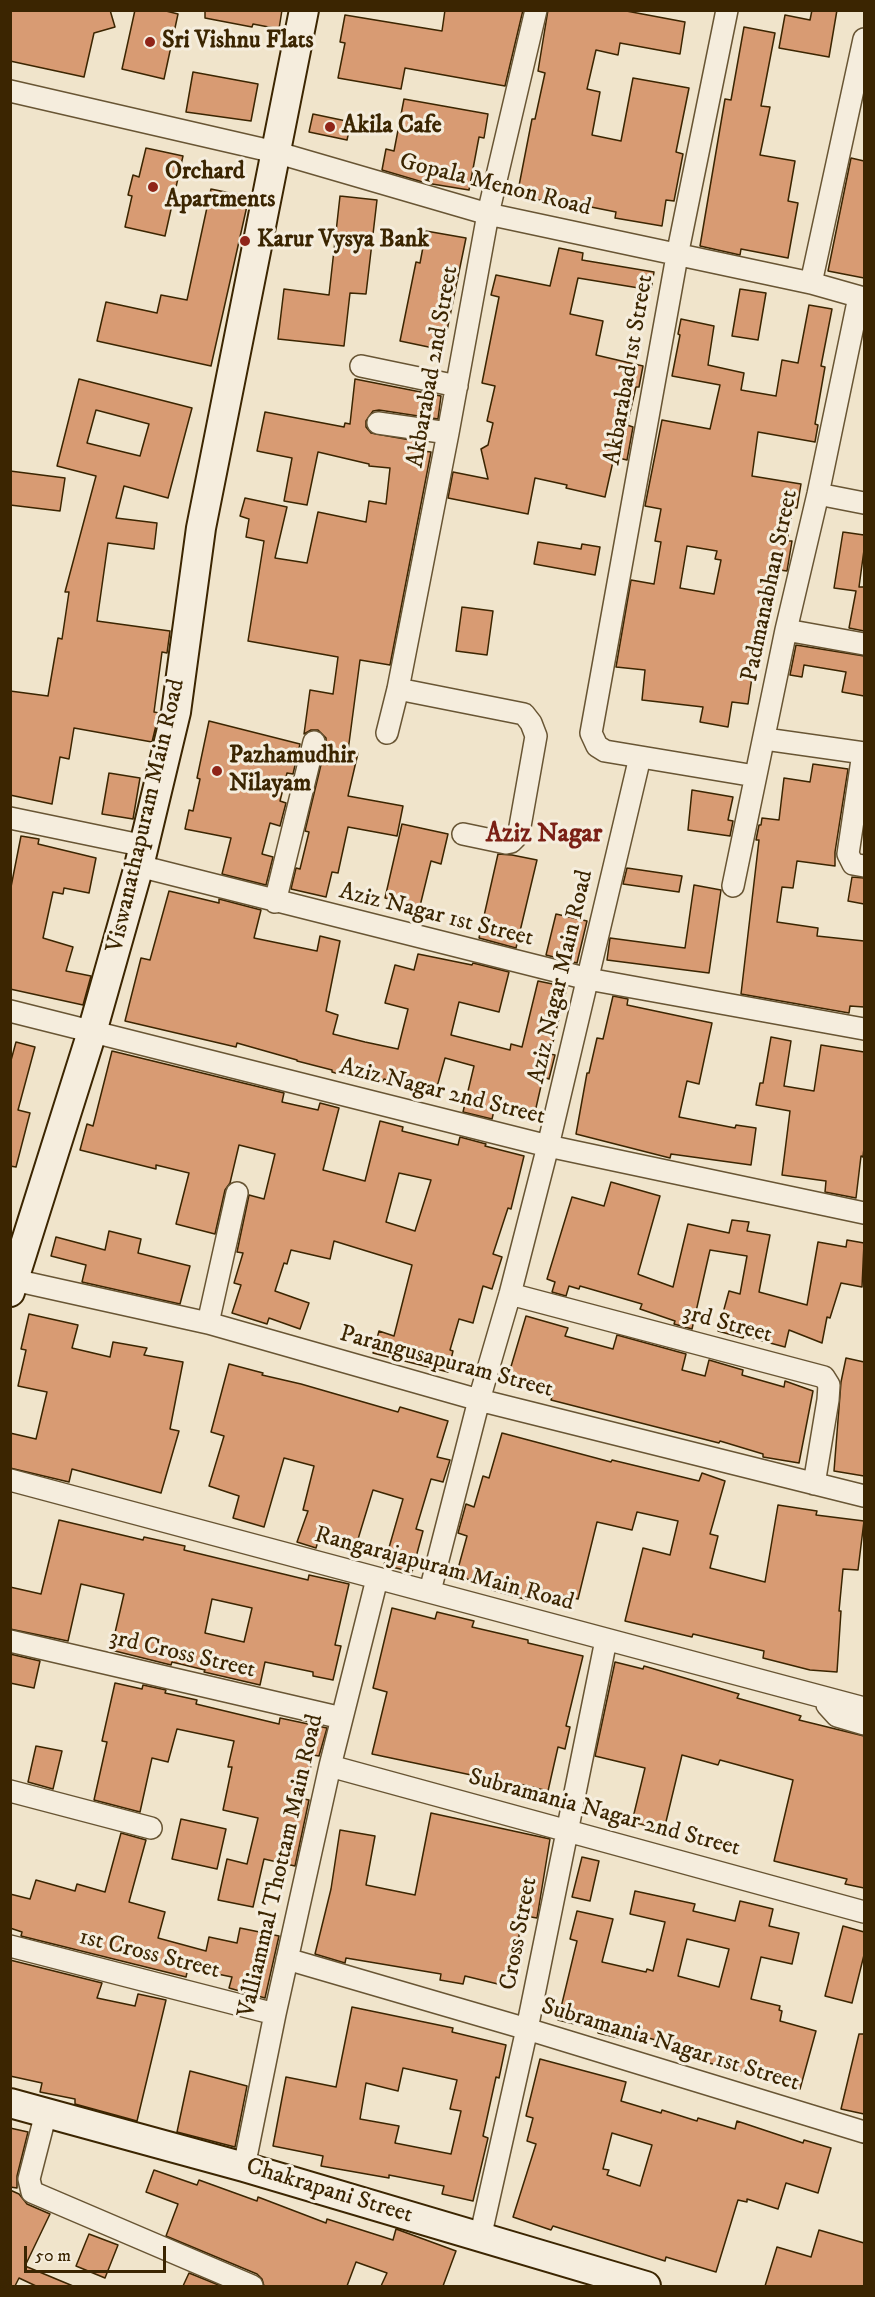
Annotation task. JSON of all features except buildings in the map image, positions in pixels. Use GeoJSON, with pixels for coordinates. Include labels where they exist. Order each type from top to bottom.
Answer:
{"type":"FeatureCollection","features":[{"type":"Feature","properties":{"kind":"main road","name":"Viswanathapuram Main Road"},"geometry":{"type":"LineString","coordinates":[[12,1286],[92,1032],[142,856],[176,712],[201,528],[304,10]]}},
{"type":"Feature","properties":{"kind":"main road","name":"Chakrapani Street"},"geometry":{"type":"LineString","coordinates":[[10,2103],[244,2167],[629,2284]]}},
{"type":"Feature","properties":{"kind":"street","name":"Akbarabad 2nd Street"},"geometry":{"type":"LineString","coordinates":[[387,733],[398,689],[448,433],[488,214],[536,10]]}},
{"type":"Feature","properties":{"kind":"street","name":"Akbarabad 1st Street"},"geometry":{"type":"LineString","coordinates":[[640,757],[604,751],[593,740],[591,725],[678,256],[727,10]]}},
{"type":"Feature","properties":{"kind":"street"},"geometry":{"type":"LineString","coordinates":[[811,283],[864,39]]}},
{"type":"Feature","properties":{"kind":"street","name":"Gopala Menon Road"},"geometry":{"type":"LineString","coordinates":[[10,91],[275,152],[488,214],[811,283],[862,297]]}},
{"type":"Feature","properties":{"kind":"street","name":"Padmanabhan Street"},"geometry":{"type":"LineString","coordinates":[[733,886],[786,630],[862,297]]}},
{"type":"Feature","properties":{"kind":"street"},"geometry":{"type":"LineString","coordinates":[[361,366],[457,386]]}},
{"type":"Feature","properties":{"kind":"street"},"geometry":{"type":"LineString","coordinates":[[378,423],[448,433]]}},
{"type":"Feature","properties":{"kind":"street"},"geometry":{"type":"LineString","coordinates":[[818,494],[864,502]]}},
{"type":"Feature","properties":{"kind":"street"},"geometry":{"type":"LineString","coordinates":[[786,630],[864,644]]}},
{"type":"Feature","properties":{"kind":"street"},"geometry":{"type":"LineString","coordinates":[[398,689],[524,714],[531,723],[536,736],[516,838],[506,843],[463,834]]}},
{"type":"Feature","properties":{"kind":"street"},"geometry":{"type":"LineString","coordinates":[[765,740],[864,753],[848,854],[854,864],[864,866]]}},
{"type":"Feature","properties":{"kind":"street"},"geometry":{"type":"LineString","coordinates":[[275,902],[314,742]]}},
{"type":"Feature","properties":{"kind":"street"},"geometry":{"type":"LineString","coordinates":[[640,757],[755,776]]}},
{"type":"Feature","properties":{"kind":"street","name":"Aziz Nagar Main Road"},"geometry":{"type":"LineString","coordinates":[[430,1591],[478,1400],[510,1294],[548,1146],[640,757]]}},
{"type":"Feature","properties":{"kind":"street","name":"Aziz Nagar 1st Street"},"geometry":{"type":"LineString","coordinates":[[10,818],[142,856],[275,902],[588,979],[864,1029]]}},
{"type":"Feature","properties":{"kind":"street","name":"Aziz Nagar 2nd Street"},"geometry":{"type":"LineString","coordinates":[[10,1011],[548,1146],[864,1213]]}},
{"type":"Feature","properties":{"kind":"street"},"geometry":{"type":"LineString","coordinates":[[208,1323],[237,1193]]}},
{"type":"Feature","properties":{"kind":"street","name":"Parangusapuram Street"},"geometry":{"type":"LineString","coordinates":[[12,1286],[208,1323],[478,1400],[864,1496]]}},
{"type":"Feature","properties":{"kind":"street","name":"3rd Street"},"geometry":{"type":"LineString","coordinates":[[510,1294],[824,1377],[829,1385],[828,1400],[814,1484]]}},
{"type":"Feature","properties":{"kind":"street","name":"Rangarajapuram Main Road"},"geometry":{"type":"LineString","coordinates":[[10,1480],[864,1708]]}},
{"type":"Feature","properties":{"kind":"street","name":"Valliammal Thottam Main Road"},"geometry":{"type":"LineString","coordinates":[[244,2167],[330,1766],[377,1579]]}},
{"type":"Feature","properties":{"kind":"street","name":"Cross Street"},"geometry":{"type":"LineString","coordinates":[[480,2238],[527,2029],[606,1640]]}},
{"type":"Feature","properties":{"kind":"street","name":"3rd Cross Street"},"geometry":{"type":"LineString","coordinates":[[10,1641],[342,1719]]}},
{"type":"Feature","properties":{"kind":"street"},"geometry":{"type":"LineString","coordinates":[[864,1696],[847,1691],[821,1698],[837,1716],[864,1724]]}},
{"type":"Feature","properties":{"kind":"street","name":"Subramania Nagar 2nd Street"},"geometry":{"type":"LineString","coordinates":[[330,1766],[864,1912]]}},
{"type":"Feature","properties":{"kind":"street"},"geometry":{"type":"LineString","coordinates":[[10,1791],[152,1828]]}},
{"type":"Feature","properties":{"kind":"street","name":"1st Cross Street"},"geometry":{"type":"LineString","coordinates":[[10,1946],[275,2014]]}},
{"type":"Feature","properties":{"kind":"street","name":"Subramania Nagar 1st Street"},"geometry":{"type":"LineString","coordinates":[[287,1959],[527,2029],[864,2132]]}},
{"type":"Feature","properties":{"kind":"street"},"geometry":{"type":"LineString","coordinates":[[46,2113],[29,2179],[32,2192],[252,2286]]}},
{"type":"Feature","properties":{"kind":"place","name":"Sri Vishnu Flats"},"geometry":{"type":"Point","coordinates":[150,42]}},
{"type":"Feature","properties":{"kind":"place","name":"Akila Cafe"},"geometry":{"type":"Point","coordinates":[330,127]}},
{"type":"Feature","properties":{"kind":"place","name":"Orchard Apartments"},"geometry":{"type":"Point","coordinates":[153,187]}},
{"type":"Feature","properties":{"kind":"place","name":"Karur Vysya Bank"},"geometry":{"type":"Point","coordinates":[245,241]}},
{"type":"Feature","properties":{"kind":"place","name":"Pazhamudhir Nilayam"},"geometry":{"type":"Point","coordinates":[217,771]}},
{"type":"Feature","properties":{"kind":"district","name":"Aziz Nagar"},"geometry":{"type":"Point","coordinates":[544,836]}}]}
